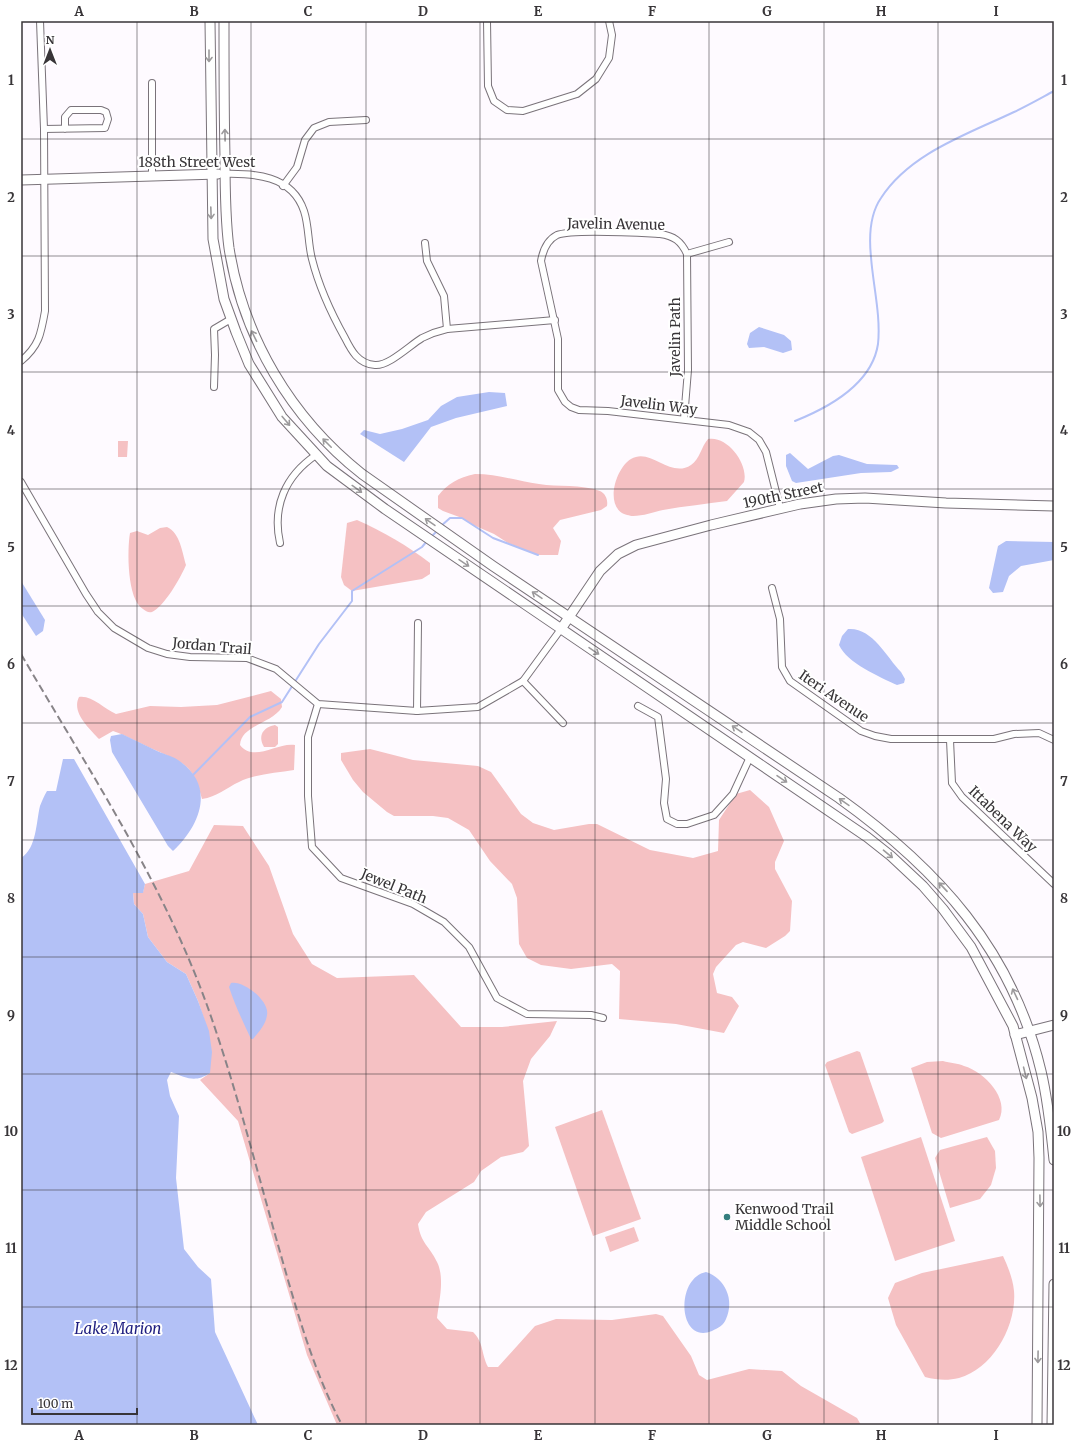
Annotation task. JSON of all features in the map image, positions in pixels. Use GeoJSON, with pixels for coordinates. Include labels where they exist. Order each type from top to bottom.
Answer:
{"type":"FeatureCollection","features":[{"type":"Feature","properties":{"kind":"main road"},"geometry":{"type":"LineString","coordinates":[[210,21],[218,174],[225,207],[229,248],[238,288],[249,324],[276,378],[311,426],[343,459],[362,474],[569,617],[839,798],[918,861],[944,888],[985,939],[1014,990],[1029,1030],[1042,1072],[1054,1160]]}},
{"type":"Feature","properties":{"kind":"main road"},"geometry":{"type":"LineString","coordinates":[[224,21],[218,174],[213,239],[224,299],[231,319],[250,364],[282,418],[327,466],[385,509],[867,837],[923,886],[943,909],[971,947],[1000,1002],[1015,1035],[1032,1098],[1038,1132],[1037,1425]]}},
{"type":"Feature","properties":{"kind":"main road","name":"188th Street West"},"geometry":{"type":"LineString","coordinates":[[21,180],[218,174]]}},
{"type":"Feature","properties":{"kind":"main road","name":"190th Street"},"geometry":{"type":"LineString","coordinates":[[561,629],[600,571],[612,559],[624,551],[636,545],[780,508],[824,500],[866,498],[953,504],[1054,506]]}},
{"type":"Feature","properties":{"kind":"main road"},"geometry":{"type":"LineString","coordinates":[[1015,1035],[1029,1030],[1054,1025]]}},
{"type":"Feature","properties":{"kind":"main road"},"geometry":{"type":"LineString","coordinates":[[1052,1425],[1054,1284]]}},
{"type":"Feature","properties":{"kind":"street"},"geometry":{"type":"LineString","coordinates":[[21,361],[32,352],[41,334],[45,311],[43,179],[44,129],[40,21]]}},
{"type":"Feature","properties":{"kind":"street"},"geometry":{"type":"LineString","coordinates":[[487,21],[488,86],[494,101],[507,110],[523,111],[577,94],[596,79],[609,58],[612,35],[609,21]]}},
{"type":"Feature","properties":{"kind":"street"},"geometry":{"type":"LineString","coordinates":[[152,83],[152,176]]}},
{"type":"Feature","properties":{"kind":"street"},"geometry":{"type":"LineString","coordinates":[[44,129],[64,129],[105,128],[108,119],[106,112],[101,110],[71,110],[65,117],[64,129]]}},
{"type":"Feature","properties":{"kind":"street"},"geometry":{"type":"LineString","coordinates":[[283,186],[297,167],[305,140],[314,128],[329,122],[366,120]]}},
{"type":"Feature","properties":{"kind":"street","name":"188th Street West"},"geometry":{"type":"LineString","coordinates":[[218,174],[262,175],[272,178],[295,196],[304,211],[312,260],[324,295],[352,351],[359,359],[376,365],[384,363],[422,338],[434,332],[447,329],[555,320]]}},
{"type":"Feature","properties":{"kind":"street","name":"Javelin Avenue"},"geometry":{"type":"LineString","coordinates":[[555,320],[541,261],[547,244],[558,235],[570,233],[660,234],[678,240],[687,254]]}},
{"type":"Feature","properties":{"kind":"street"},"geometry":{"type":"LineString","coordinates":[[687,254],[729,242]]}},
{"type":"Feature","properties":{"kind":"street"},"geometry":{"type":"LineString","coordinates":[[425,243],[427,261],[444,296],[447,329]]}},
{"type":"Feature","properties":{"kind":"street","name":"Javelin Path"},"geometry":{"type":"LineString","coordinates":[[684,419],[688,370],[687,254]]}},
{"type":"Feature","properties":{"kind":"street"},"geometry":{"type":"LineString","coordinates":[[214,386],[214,328],[231,319]]}},
{"type":"Feature","properties":{"kind":"street","name":"Javelin Way"},"geometry":{"type":"LineString","coordinates":[[555,320],[558,338],[558,390],[571,407],[579,410],[608,411],[684,419],[737,427],[749,432],[759,440],[769,459],[780,508]]}},
{"type":"Feature","properties":{"kind":"street"},"geometry":{"type":"LineString","coordinates":[[280,543],[276,526],[277,514],[282,495],[294,476],[316,455]]}},
{"type":"Feature","properties":{"kind":"street","name":"Jordan Trail"},"geometry":{"type":"LineString","coordinates":[[21,482],[86,594],[98,612],[114,628],[148,648],[167,654],[190,657],[247,658],[276,669],[318,704]]}},
{"type":"Feature","properties":{"kind":"street","name":"Iteri Avenue"},"geometry":{"type":"LineString","coordinates":[[772,588],[780,619],[782,667],[790,681],[796,687],[861,731],[875,736],[891,739],[994,739],[1014,734],[1039,733],[1054,740]]}},
{"type":"Feature","properties":{"kind":"street"},"geometry":{"type":"LineString","coordinates":[[417,711],[418,622]]}},
{"type":"Feature","properties":{"kind":"street"},"geometry":{"type":"LineString","coordinates":[[318,704],[417,711],[478,707],[523,681],[561,629]]}},
{"type":"Feature","properties":{"kind":"street"},"geometry":{"type":"LineString","coordinates":[[523,681],[563,723]]}},
{"type":"Feature","properties":{"kind":"street","name":"Jewel Path"},"geometry":{"type":"LineString","coordinates":[[318,704],[308,737],[308,796],[312,847],[341,878],[413,904],[444,922],[468,947],[497,998],[527,1014],[591,1015],[603,1018]]}},
{"type":"Feature","properties":{"kind":"street"},"geometry":{"type":"LineString","coordinates":[[638,706],[658,717],[666,779],[664,804],[667,819],[677,824],[687,824],[714,815],[733,794],[750,757]]}},
{"type":"Feature","properties":{"kind":"street","name":"Ittabena Way"},"geometry":{"type":"LineString","coordinates":[[950,740],[952,783],[962,797],[1054,884]]}},
{"type":"Feature","properties":{"kind":"shaded area"},"geometry":{"type":"Polygon","coordinates":[[[708,439],[715,439],[729,446],[740,459],[743,467],[745,475],[744,482],[727,501],[663,510],[637,516],[630,516],[622,513],[617,508],[614,501],[615,485],[621,469],[631,459],[638,456],[646,457],[668,466],[683,468],[694,462],[708,439]]]}},
{"type":"Feature","properties":{"kind":"shaded area"},"geometry":{"type":"Polygon","coordinates":[[[118,441],[128,441],[127,457],[118,457],[118,441]]]}},
{"type":"Feature","properties":{"kind":"shaded area"},"geometry":{"type":"Polygon","coordinates":[[[475,474],[499,476],[539,484],[577,486],[593,489],[600,491],[605,495],[607,499],[607,506],[601,510],[560,520],[553,528],[561,541],[558,555],[538,555],[508,543],[494,534],[471,524],[462,518],[438,508],[438,496],[450,484],[463,477],[475,474]]]}},
{"type":"Feature","properties":{"kind":"shaded area"},"geometry":{"type":"Polygon","coordinates":[[[357,520],[395,539],[422,557],[430,563],[430,574],[422,579],[352,591],[344,585],[341,577],[347,523],[357,520]]]}},
{"type":"Feature","properties":{"kind":"shaded area"},"geometry":{"type":"Polygon","coordinates":[[[167,527],[178,538],[186,565],[167,598],[157,609],[152,612],[148,612],[138,604],[131,585],[129,574],[130,533],[137,531],[148,535],[160,528],[167,527]]]}},
{"type":"Feature","properties":{"kind":"shaded area"},"geometry":{"type":"Polygon","coordinates":[[[271,691],[281,699],[282,707],[277,713],[246,733],[242,738],[240,745],[246,750],[259,752],[281,746],[295,745],[294,770],[245,779],[221,792],[202,799],[195,779],[191,772],[181,762],[113,731],[99,739],[87,726],[79,715],[77,709],[79,697],[89,698],[116,714],[150,706],[181,707],[217,705],[271,691]]]}},
{"type":"Feature","properties":{"kind":"shaded area"},"geometry":{"type":"Polygon","coordinates":[[[275,725],[278,727],[278,744],[275,747],[264,747],[261,739],[263,732],[275,725]]]}},
{"type":"Feature","properties":{"kind":"shaded area"},"geometry":{"type":"Polygon","coordinates":[[[370,749],[413,760],[478,766],[491,772],[521,814],[533,823],[554,830],[597,824],[650,850],[693,858],[718,851],[719,820],[736,794],[750,790],[769,807],[784,841],[775,862],[775,869],[792,901],[790,931],[766,948],[743,942],[736,945],[716,967],[713,974],[717,993],[732,997],[739,1006],[724,1033],[676,1024],[619,1019],[620,971],[612,964],[571,969],[541,965],[527,958],[519,944],[517,898],[512,884],[490,861],[469,830],[448,818],[433,816],[394,816],[363,792],[353,780],[341,760],[341,753],[370,749]]]}},
{"type":"Feature","properties":{"kind":"shaded area"},"geometry":{"type":"Polygon","coordinates":[[[214,825],[243,826],[269,866],[293,934],[312,964],[337,978],[414,975],[461,1027],[502,1027],[557,1021],[550,1036],[531,1059],[523,1081],[529,1146],[523,1152],[501,1157],[481,1171],[474,1182],[426,1212],[418,1224],[421,1236],[434,1256],[441,1275],[441,1290],[437,1318],[447,1329],[473,1332],[481,1344],[488,1367],[498,1367],[535,1326],[556,1319],[612,1320],[656,1314],[663,1316],[691,1356],[699,1375],[707,1380],[749,1369],[782,1371],[801,1386],[857,1418],[861,1425],[337,1425],[307,1355],[238,1121],[200,1080],[210,1073],[208,1031],[198,1001],[186,974],[167,962],[148,937],[143,914],[134,904],[133,893],[143,892],[145,884],[189,871],[214,825]]]}},
{"type":"Feature","properties":{"kind":"shaded area"},"geometry":{"type":"Polygon","coordinates":[[[857,1051],[860,1052],[884,1121],[852,1134],[849,1132],[825,1065],[827,1062],[857,1051]]]}},
{"type":"Feature","properties":{"kind":"shaded area"},"geometry":{"type":"Polygon","coordinates":[[[943,1061],[959,1064],[972,1069],[994,1087],[1001,1104],[1002,1112],[999,1120],[941,1138],[932,1133],[911,1068],[927,1062],[943,1061]]]}},
{"type":"Feature","properties":{"kind":"shaded area"},"geometry":{"type":"Polygon","coordinates":[[[602,1110],[641,1219],[593,1236],[555,1127],[602,1110]]]}},
{"type":"Feature","properties":{"kind":"shaded area"},"geometry":{"type":"Polygon","coordinates":[[[921,1137],[955,1241],[895,1261],[861,1157],[921,1137]]]}},
{"type":"Feature","properties":{"kind":"shaded area"},"geometry":{"type":"Polygon","coordinates":[[[987,1137],[995,1151],[996,1168],[991,1185],[980,1199],[950,1208],[935,1158],[940,1150],[987,1137]]]}},
{"type":"Feature","properties":{"kind":"shaded area"},"geometry":{"type":"Polygon","coordinates":[[[634,1227],[639,1241],[610,1252],[605,1237],[634,1227]]]}},
{"type":"Feature","properties":{"kind":"shaded area"},"geometry":{"type":"Polygon","coordinates":[[[1003,1256],[1013,1282],[1014,1304],[1007,1331],[1000,1344],[982,1365],[971,1373],[950,1380],[925,1377],[896,1325],[888,1298],[895,1283],[922,1273],[1003,1256]]]}},
{"type":"Feature","properties":{"kind":"water"},"geometry":{"type":"Polygon","coordinates":[[[759,327],[784,335],[791,341],[792,350],[783,353],[764,347],[749,348],[747,344],[750,333],[759,327]]]}},
{"type":"Feature","properties":{"kind":"water"},"geometry":{"type":"Polygon","coordinates":[[[489,392],[505,393],[507,406],[456,418],[431,427],[404,462],[360,434],[364,430],[380,434],[402,429],[428,420],[441,406],[457,397],[489,392]]]}},
{"type":"Feature","properties":{"kind":"water"},"geometry":{"type":"Polygon","coordinates":[[[790,453],[808,469],[833,456],[839,455],[867,464],[897,465],[899,468],[891,472],[861,473],[796,483],[792,481],[786,466],[786,455],[790,453]]]}},
{"type":"Feature","properties":{"kind":"water"},"geometry":{"type":"Polygon","coordinates":[[[1006,541],[1054,542],[1054,560],[1021,566],[1009,576],[1003,592],[993,593],[989,588],[998,546],[1006,541]]]}},
{"type":"Feature","properties":{"kind":"water"},"geometry":{"type":"Polygon","coordinates":[[[21,581],[45,620],[43,631],[36,636],[21,613],[21,581]]]}},
{"type":"Feature","properties":{"kind":"water"},"geometry":{"type":"Polygon","coordinates":[[[848,629],[857,630],[864,633],[878,644],[901,672],[905,679],[904,683],[897,685],[865,669],[849,658],[839,645],[842,636],[848,629]]]}},
{"type":"Feature","properties":{"kind":"water"},"geometry":{"type":"Polygon","coordinates":[[[122,734],[175,758],[190,770],[197,781],[200,793],[200,805],[197,817],[183,841],[173,851],[168,846],[112,752],[110,740],[111,736],[122,734]]]}},
{"type":"Feature","properties":{"kind":"water","name":"Lake Marion"},"geometry":{"type":"Polygon","coordinates":[[[63,759],[74,759],[145,884],[143,893],[133,893],[134,904],[143,914],[148,937],[167,962],[186,974],[209,1031],[212,1052],[210,1073],[195,1079],[186,1078],[171,1072],[167,1080],[170,1096],[179,1116],[176,1178],[184,1249],[198,1267],[211,1279],[215,1332],[258,1425],[21,1425],[21,858],[26,854],[33,841],[40,806],[47,791],[56,791],[63,759]]]}},
{"type":"Feature","properties":{"kind":"water"},"geometry":{"type":"Polygon","coordinates":[[[231,983],[242,985],[255,993],[267,1009],[265,1022],[253,1039],[251,1039],[234,1000],[229,987],[231,983]]]}},
{"type":"Feature","properties":{"kind":"water"},"geometry":{"type":"Polygon","coordinates":[[[706,1272],[713,1275],[723,1284],[729,1297],[729,1312],[722,1325],[712,1331],[701,1333],[692,1329],[687,1320],[685,1297],[689,1286],[696,1277],[706,1272]]]}},
{"type":"Feature","properties":{"kind":"waterway"},"geometry":{"type":"LineString","coordinates":[[795,421],[822,409],[847,392],[867,371],[874,358],[879,333],[878,312],[870,250],[870,234],[872,219],[877,204],[893,182],[908,169],[941,146],[1019,110],[1054,91]]}},
{"type":"Feature","properties":{"kind":"waterway"},"geometry":{"type":"LineString","coordinates":[[441,526],[450,518],[462,518],[493,538],[538,555]]}},
{"type":"Feature","properties":{"kind":"waterway"},"geometry":{"type":"LineString","coordinates":[[430,538],[437,531]]}},
{"type":"Feature","properties":{"kind":"waterway"},"geometry":{"type":"LineString","coordinates":[[193,775],[250,717],[282,702],[319,644],[352,601],[352,591],[422,547],[427,541]]}},
{"type":"Feature","properties":{"kind":"railway"},"geometry":{"type":"LineString","coordinates":[[21,654],[123,827],[147,871],[190,961],[219,1039],[301,1322],[323,1385],[342,1425]]}},
{"type":"Feature","properties":{"kind":"place","name":"Kenwood Trail Middle School"},"geometry":{"type":"Point","coordinates":[727,1217]}}]}
